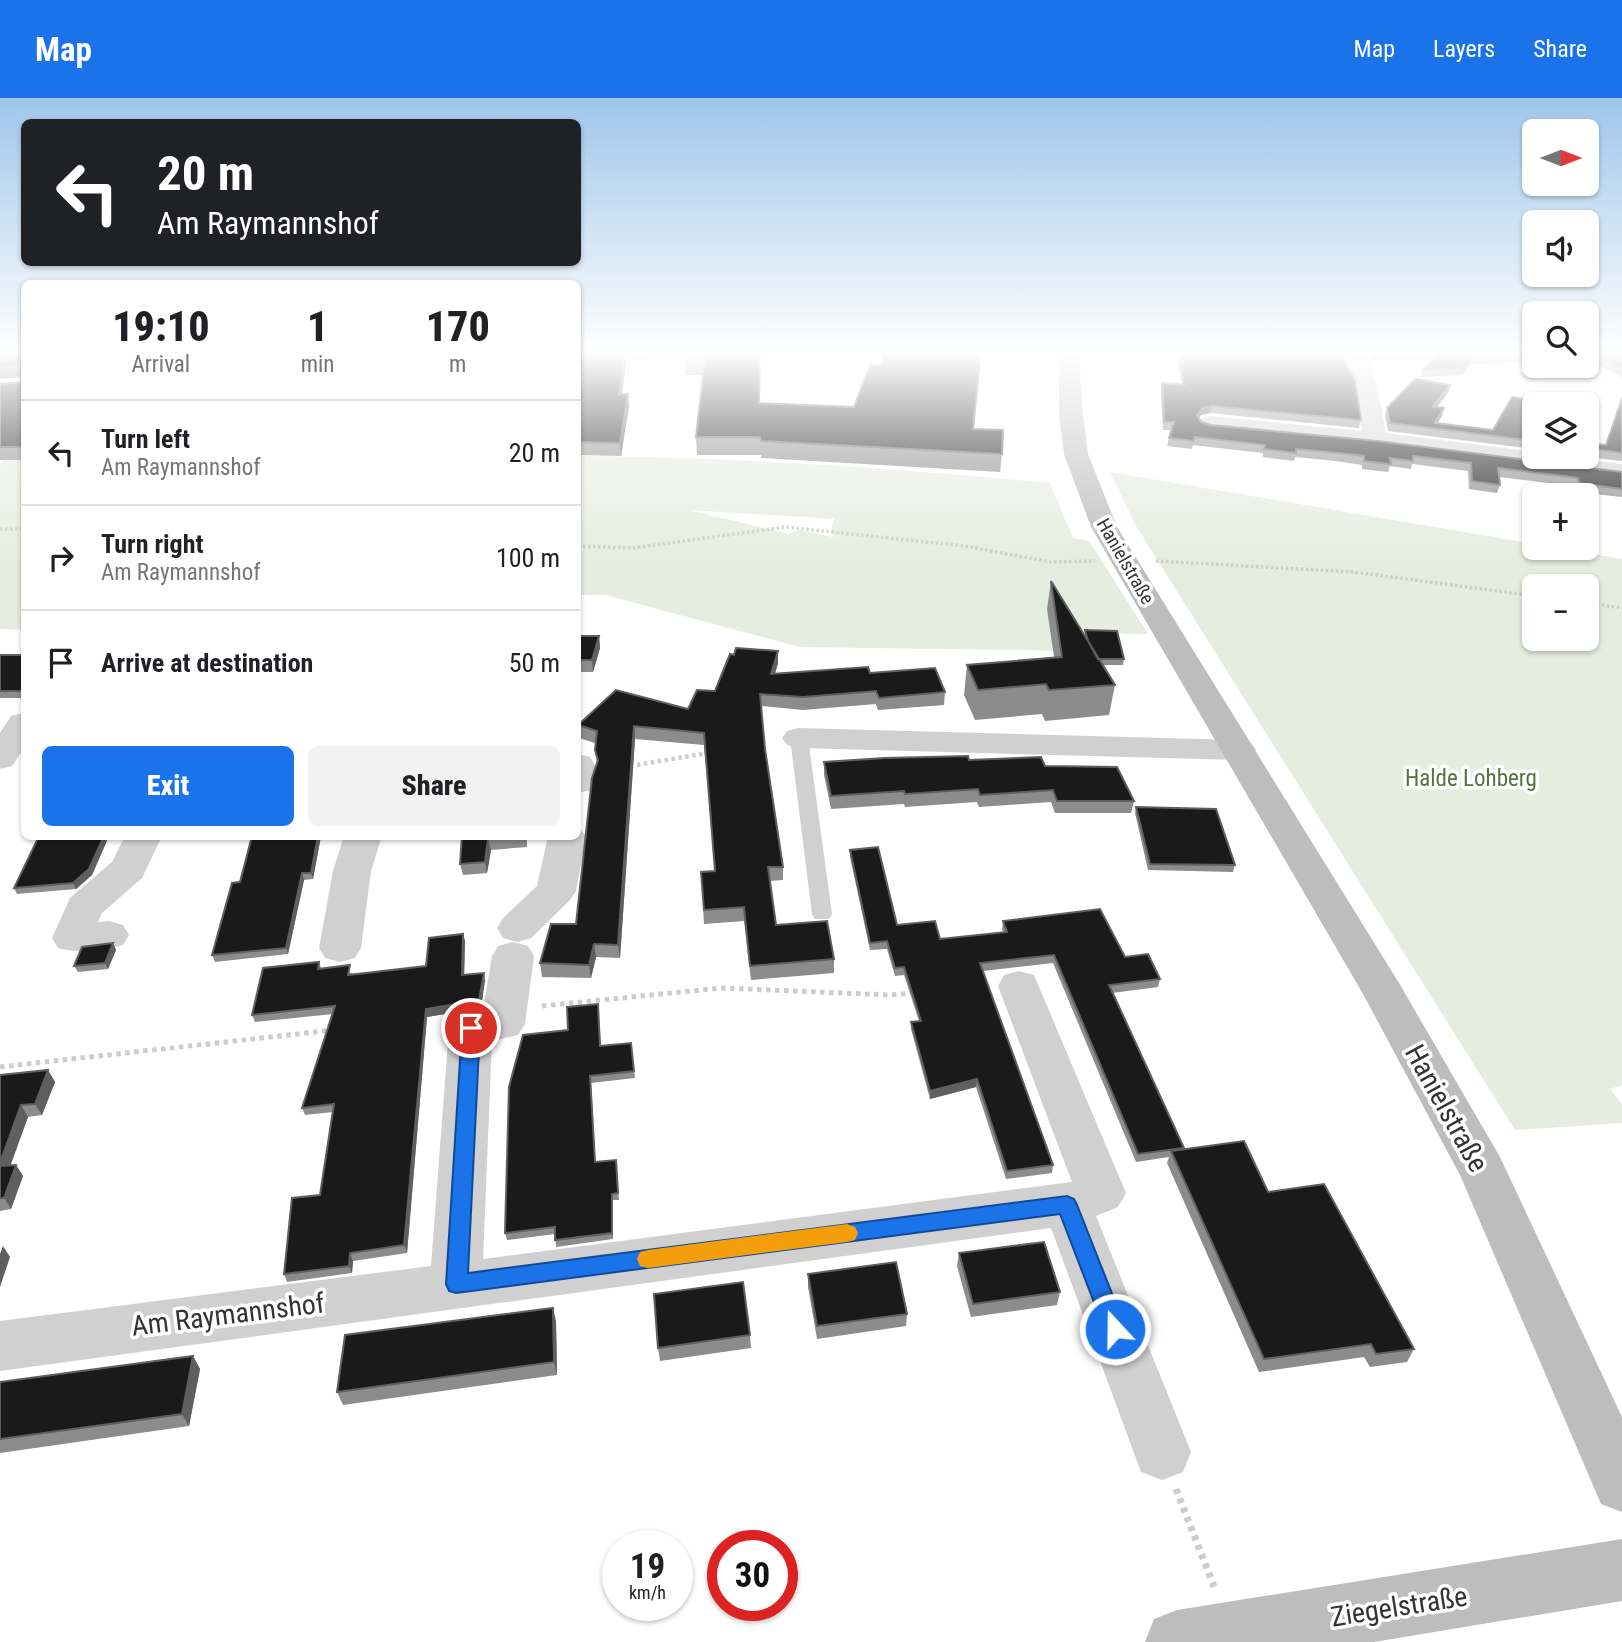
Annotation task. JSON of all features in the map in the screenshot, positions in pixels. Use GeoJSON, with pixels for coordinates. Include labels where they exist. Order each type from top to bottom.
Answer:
{"type":"FeatureCollection","features":[{"type":"Feature","properties":{"kind":"main road","name":"Hanielstraße"},"geometry":{"type":"LineString","coordinates":[[1072,425],[1076,454],[1104,527],[1384,994],[1483,1171],[1622,1483]]}},
{"type":"Feature","properties":{"kind":"main road","name":"Ziegelstraße"},"geometry":{"type":"LineString","coordinates":[[1204,1637],[1622,1570]]}},
{"type":"Feature","properties":{"kind":"street"},"geometry":{"type":"LineString","coordinates":[[1231,425],[1375,439],[1622,471]]}},
{"type":"Feature","properties":{"kind":"street"},"geometry":{"type":"LineString","coordinates":[[1373,425],[1375,439]]}},
{"type":"Feature","properties":{"kind":"street"},"geometry":{"type":"LineString","coordinates":[[0,759],[16,723]]}},
{"type":"Feature","properties":{"kind":"street"},"geometry":{"type":"LineString","coordinates":[[799,738],[1239,750]]}},
{"type":"Feature","properties":{"kind":"street"},"geometry":{"type":"LineString","coordinates":[[109,935],[72,938],[85,907],[128,869],[142,840]]}},
{"type":"Feature","properties":{"kind":"street"},"geometry":{"type":"LineString","coordinates":[[340,948],[352,871],[362,840]]}},
{"type":"Feature","properties":{"kind":"street"},"geometry":{"type":"LineString","coordinates":[[456,1284],[471,1028],[503,1024],[515,942],[556,891],[566,840]]}},
{"type":"Feature","properties":{"kind":"street","name":"Am Raymannshof"},"geometry":{"type":"LineString","coordinates":[[0,1346],[1067,1205],[1101,1193],[1019,986]]}},
{"type":"Feature","properties":{"kind":"street"},"geometry":{"type":"LineString","coordinates":[[1067,1205],[1162,1452]]}},
{"type":"Feature","properties":{"kind":"lane"},"geometry":{"type":"LineString","coordinates":[[799,738],[822,914]]}},
{"type":"Feature","properties":{"kind":"path"},"geometry":{"type":"LineString","coordinates":[[581,546],[632,548],[786,527],[964,546],[1051,562],[1189,561],[1354,572],[1522,594]]}},
{"type":"Feature","properties":{"kind":"path"},"geometry":{"type":"LineString","coordinates":[[0,529],[21,529]]}},
{"type":"Feature","properties":{"kind":"path"},"geometry":{"type":"LineString","coordinates":[[1599,605],[1622,608]]}},
{"type":"Feature","properties":{"kind":"path"},"geometry":{"type":"LineString","coordinates":[[581,771],[720,751]]}},
{"type":"Feature","properties":{"kind":"path"},"geometry":{"type":"LineString","coordinates":[[505,1010],[721,988],[890,995],[916,993]]}},
{"type":"Feature","properties":{"kind":"path"},"geometry":{"type":"LineString","coordinates":[[0,1067],[338,1030]]}},
{"type":"Feature","properties":{"kind":"path"},"geometry":{"type":"LineString","coordinates":[[1162,1452],[1204,1637]]}},
{"type":"Feature","properties":{"kind":"green space"},"geometry":{"type":"Polygon","coordinates":[[[581,456],[755,461],[873,468],[1050,483],[1073,538],[1089,541],[1148,634],[1076,633],[1081,651],[800,647],[605,595],[581,595],[581,456]],[[689,510],[789,534],[799,530],[833,537],[831,531],[834,519],[689,510]]]}},
{"type":"Feature","properties":{"kind":"green space"},"geometry":{"type":"Polygon","coordinates":[[[4,460],[21,460],[21,630],[0,629],[0,466],[4,460]]]}},
{"type":"Feature","properties":{"kind":"green space","name":"Halde Lohberg"},"geometry":{"type":"Polygon","coordinates":[[[1110,472],[1522,542],[1522,560],[1599,560],[1599,555],[1622,559],[1622,1085],[1610,1089],[1622,1104],[1622,1123],[1515,1130],[1136,526],[1110,472]]]}},
{"type":"Feature","properties":{"kind":"building"},"geometry":{"type":"Polygon","coordinates":[[[0,425],[21,425],[21,447],[0,447],[0,425]]]}},
{"type":"Feature","properties":{"kind":"building"},"geometry":{"type":"Polygon","coordinates":[[[581,425],[623,425],[620,443],[581,442],[581,425]]]}},
{"type":"Feature","properties":{"kind":"building"},"geometry":{"type":"Polygon","coordinates":[[[697,425],[973,425],[973,429],[1003,430],[1002,454],[761,441],[760,437],[696,437],[697,425]]]}},
{"type":"Feature","properties":{"kind":"building"},"geometry":{"type":"Polygon","coordinates":[[[1173,425],[1212,425],[1377,441],[1522,459],[1522,469],[1598,469],[1622,472],[1622,489],[1599,486],[1599,483],[1579,483],[1578,478],[1498,468],[1500,485],[1472,481],[1471,463],[1413,456],[1413,461],[1390,458],[1391,464],[1364,461],[1364,456],[1339,453],[1296,449],[1296,453],[1264,449],[1265,445],[1195,437],[1194,441],[1169,438],[1173,425]]]}},
{"type":"Feature","properties":{"kind":"building"},"geometry":{"type":"Polygon","coordinates":[[[1407,425],[1452,425],[1493,430],[1496,425],[1522,425],[1522,439],[1407,425]]]}},
{"type":"Feature","properties":{"kind":"building"},"geometry":{"type":"Polygon","coordinates":[[[1613,425],[1622,425],[1622,453],[1599,450],[1599,444],[1606,445],[1613,425]]]}},
{"type":"Feature","properties":{"kind":"building"},"geometry":{"type":"Polygon","coordinates":[[[1051,581],[1115,685],[1049,690],[1046,684],[978,690],[967,665],[1062,657],[1051,581]]]}},
{"type":"Feature","properties":{"kind":"building"},"geometry":{"type":"Polygon","coordinates":[[[1085,630],[1117,631],[1124,659],[1098,659],[1085,630]]]}},
{"type":"Feature","properties":{"kind":"building"},"geometry":{"type":"Polygon","coordinates":[[[581,636],[599,636],[592,660],[581,660],[581,636]]]}},
{"type":"Feature","properties":{"kind":"building"},"geometry":{"type":"Polygon","coordinates":[[[736,648],[778,651],[771,674],[868,667],[870,673],[935,668],[945,692],[879,698],[876,691],[803,697],[760,694],[765,749],[783,867],[768,867],[776,925],[827,921],[834,959],[750,966],[744,907],[704,910],[701,872],[715,871],[704,733],[634,726],[618,945],[594,944],[589,965],[540,963],[551,924],[576,924],[592,778],[598,760],[595,750],[597,731],[581,726],[581,722],[616,690],[688,709],[697,690],[715,691],[730,654],[734,655],[736,648]]]}},
{"type":"Feature","properties":{"kind":"building"},"geometry":{"type":"Polygon","coordinates":[[[0,655],[21,655],[21,691],[0,691],[0,655]]]}},
{"type":"Feature","properties":{"kind":"building"},"geometry":{"type":"Polygon","coordinates":[[[968,756],[969,760],[1041,757],[1045,766],[1117,767],[1134,801],[1057,801],[1053,790],[980,795],[978,789],[905,794],[904,791],[831,796],[824,762],[968,756]]]}},
{"type":"Feature","properties":{"kind":"building"},"geometry":{"type":"Polygon","coordinates":[[[1136,807],[1216,809],[1235,865],[1150,864],[1136,807]]]}},
{"type":"Feature","properties":{"kind":"building"},"geometry":{"type":"Polygon","coordinates":[[[37,840],[102,840],[89,869],[73,883],[14,888],[37,840]]]}},
{"type":"Feature","properties":{"kind":"building"},"geometry":{"type":"Polygon","coordinates":[[[251,840],[317,840],[311,873],[302,873],[286,948],[212,955],[232,883],[240,882],[251,840]]]}},
{"type":"Feature","properties":{"kind":"building"},"geometry":{"type":"Polygon","coordinates":[[[462,840],[488,840],[485,862],[460,864],[462,840]]]}},
{"type":"Feature","properties":{"kind":"building"},"geometry":{"type":"Polygon","coordinates":[[[878,847],[897,925],[935,921],[940,939],[1007,932],[1003,921],[1100,909],[1125,957],[1148,954],[1160,979],[1109,985],[1184,1148],[1138,1154],[1054,955],[980,963],[1053,1165],[1007,1171],[977,1079],[930,1091],[911,1022],[921,1021],[904,967],[895,968],[887,941],[870,943],[850,850],[878,847]]]}},
{"type":"Feature","properties":{"kind":"building"},"geometry":{"type":"Polygon","coordinates":[[[463,934],[462,975],[484,973],[479,1000],[426,1009],[404,1245],[350,1253],[349,1266],[284,1274],[292,1198],[320,1195],[334,1104],[302,1108],[335,1006],[252,1015],[263,968],[319,962],[318,969],[350,965],[348,975],[426,966],[429,938],[463,934]]]}},
{"type":"Feature","properties":{"kind":"building"},"geometry":{"type":"Polygon","coordinates":[[[113,943],[105,963],[74,966],[82,947],[113,943]]]}},
{"type":"Feature","properties":{"kind":"building"},"geometry":{"type":"Polygon","coordinates":[[[598,1004],[600,1046],[631,1043],[634,1071],[590,1076],[595,1162],[616,1160],[618,1193],[612,1194],[612,1233],[555,1240],[555,1227],[505,1233],[509,1087],[523,1035],[568,1030],[567,1007],[598,1004]]]}},
{"type":"Feature","properties":{"kind":"building"},"geometry":{"type":"Polygon","coordinates":[[[48,1070],[35,1104],[21,1105],[0,1163],[0,1075],[48,1070]]]}},
{"type":"Feature","properties":{"kind":"building"},"geometry":{"type":"Polygon","coordinates":[[[1244,1141],[1268,1192],[1324,1184],[1414,1349],[1376,1354],[1371,1344],[1264,1359],[1171,1151],[1244,1141]]]}},
{"type":"Feature","properties":{"kind":"building"},"geometry":{"type":"Polygon","coordinates":[[[16,1165],[4,1198],[0,1198],[0,1166],[16,1165]]]}},
{"type":"Feature","properties":{"kind":"building"},"geometry":{"type":"Polygon","coordinates":[[[1044,1242],[1060,1292],[973,1304],[959,1253],[1044,1242]]]}},
{"type":"Feature","properties":{"kind":"building"},"geometry":{"type":"Polygon","coordinates":[[[896,1262],[907,1314],[817,1326],[808,1274],[896,1262]]]}},
{"type":"Feature","properties":{"kind":"building"},"geometry":{"type":"Polygon","coordinates":[[[743,1282],[750,1335],[658,1348],[654,1294],[743,1282]]]}},
{"type":"Feature","properties":{"kind":"building"},"geometry":{"type":"Polygon","coordinates":[[[553,1308],[554,1362],[337,1392],[345,1335],[553,1308]]]}},
{"type":"Feature","properties":{"kind":"building"},"geometry":{"type":"Polygon","coordinates":[[[193,1356],[182,1414],[0,1439],[0,1382],[193,1356]]]}},
{"type":"Feature","properties":{"kind":"slow traffic"},"geometry":{"type":"LineString","coordinates":[[648,1259],[847,1233]]}},
{"type":"Feature","properties":{"kind":"route"},"geometry":{"type":"LineString","coordinates":[[471,1028],[456,1284],[1067,1205],[1115,1329]]}}]}
